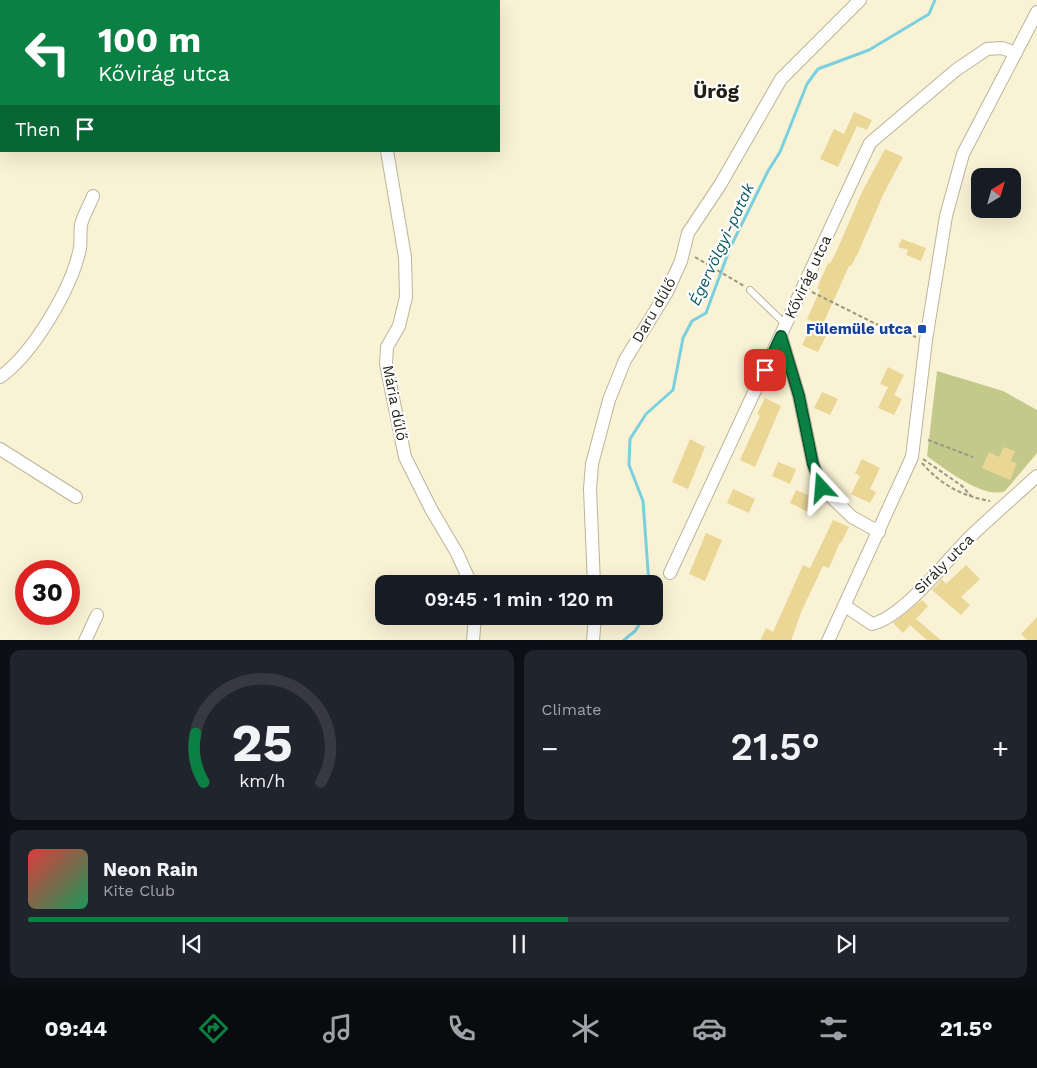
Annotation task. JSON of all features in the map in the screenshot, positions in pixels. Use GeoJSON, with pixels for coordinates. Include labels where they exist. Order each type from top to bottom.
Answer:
{"type":"FeatureCollection","features":[{"type":"Feature","properties":{"kind":"street","name":"Daru dűlő"},"geometry":{"type":"LineString","coordinates":[[594,575],[590,490],[592,464],[609,400],[625,360],[667,292],[681,260],[688,233],[720,185],[781,79],[855,2]]}},
{"type":"Feature","properties":{"kind":"street"},"geometry":{"type":"LineString","coordinates":[[828,640],[912,457],[926,340],[946,216],[963,154],[1037,12]]}},
{"type":"Feature","properties":{"kind":"street","name":"Kővirág utca"},"geometry":{"type":"LineString","coordinates":[[670,574],[870,143],[956,70],[987,49],[1002,48],[1016,53]]}},
{"type":"Feature","properties":{"kind":"street","name":"Mária dűlő"},"geometry":{"type":"LineString","coordinates":[[387,152],[405,257],[406,297],[400,326],[387,347],[386,364],[405,457],[431,510],[457,553],[467,575]]}},
{"type":"Feature","properties":{"kind":"street"},"geometry":{"type":"LineString","coordinates":[[0,377],[21,357],[50,317],[67,286],[80,248],[81,224],[94,196]]}},
{"type":"Feature","properties":{"kind":"street"},"geometry":{"type":"LineString","coordinates":[[783,330],[813,464],[822,488],[852,516],[879,532]]}},
{"type":"Feature","properties":{"kind":"street"},"geometry":{"type":"LineString","coordinates":[[0,449],[76,496]]}},
{"type":"Feature","properties":{"kind":"street","name":"Sirály utca"},"geometry":{"type":"LineString","coordinates":[[845,606],[872,624],[885,621],[1037,476]]}},
{"type":"Feature","properties":{"kind":"street"},"geometry":{"type":"LineString","coordinates":[[85,640],[96,615]]}},
{"type":"Feature","properties":{"kind":"street"},"geometry":{"type":"LineString","coordinates":[[473,640],[474,625]]}},
{"type":"Feature","properties":{"kind":"street"},"geometry":{"type":"LineString","coordinates":[[593,640],[594,625]]}},
{"type":"Feature","properties":{"kind":"lane"},"geometry":{"type":"LineString","coordinates":[[750,290],[783,330]]}},
{"type":"Feature","properties":{"kind":"path"},"geometry":{"type":"LineString","coordinates":[[694,256],[750,290]]}},
{"type":"Feature","properties":{"kind":"path"},"geometry":{"type":"LineString","coordinates":[[804,287],[876,324],[926,340]]}},
{"type":"Feature","properties":{"kind":"path"},"geometry":{"type":"LineString","coordinates":[[928,440],[973,457]]}},
{"type":"Feature","properties":{"kind":"path"},"geometry":{"type":"LineString","coordinates":[[972,498],[962,486],[916,456],[936,478],[953,490],[972,498],[1008,502]]}},
{"type":"Feature","properties":{"kind":"green space"},"geometry":{"type":"Polygon","coordinates":[[[937,371],[1003,391],[1037,410],[1037,453],[1005,491],[996,493],[976,487],[954,475],[927,456],[937,371]]]}},
{"type":"Feature","properties":{"kind":"building"},"geometry":{"type":"Polygon","coordinates":[[[854,112],[872,120],[867,130],[857,126],[838,167],[820,159],[834,129],[844,134],[854,112]]]}},
{"type":"Feature","properties":{"kind":"building"},"geometry":{"type":"Polygon","coordinates":[[[885,149],[903,157],[883,195],[858,253],[851,266],[849,266],[819,333],[826,336],[818,352],[802,345],[813,322],[807,319],[820,290],[817,288],[828,263],[830,264],[838,248],[862,192],[885,149]]]}},
{"type":"Feature","properties":{"kind":"building"},"geometry":{"type":"Polygon","coordinates":[[[902,239],[926,248],[921,261],[906,255],[908,250],[898,247],[902,239]]]}},
{"type":"Feature","properties":{"kind":"building"},"geometry":{"type":"Polygon","coordinates":[[[888,367],[904,375],[894,395],[902,399],[894,415],[878,408],[888,387],[880,384],[888,367]]]}},
{"type":"Feature","properties":{"kind":"building"},"geometry":{"type":"Polygon","coordinates":[[[822,392],[838,399],[830,415],[814,408],[822,392]]]}},
{"type":"Feature","properties":{"kind":"building"},"geometry":{"type":"Polygon","coordinates":[[[765,398],[781,406],[755,467],[740,460],[760,416],[757,414],[765,398]]]}},
{"type":"Feature","properties":{"kind":"building"},"geometry":{"type":"Polygon","coordinates":[[[690,439],[705,447],[688,489],[672,482],[690,439]]]}},
{"type":"Feature","properties":{"kind":"building"},"geometry":{"type":"Polygon","coordinates":[[[1004,447],[1015,451],[1011,461],[1017,463],[1010,480],[982,468],[989,452],[999,457],[1004,447]]]}},
{"type":"Feature","properties":{"kind":"building"},"geometry":{"type":"Polygon","coordinates":[[[862,459],[880,468],[870,489],[876,492],[870,503],[851,494],[860,476],[855,473],[862,459]]]}},
{"type":"Feature","properties":{"kind":"building"},"geometry":{"type":"Polygon","coordinates":[[[778,462],[796,469],[790,484],[772,476],[778,462]]]}},
{"type":"Feature","properties":{"kind":"building"},"geometry":{"type":"Polygon","coordinates":[[[733,489],[755,499],[749,513],[727,503],[733,489]]]}},
{"type":"Feature","properties":{"kind":"building"},"geometry":{"type":"Polygon","coordinates":[[[796,490],[815,498],[808,512],[790,503],[796,490]]]}},
{"type":"Feature","properties":{"kind":"building"},"geometry":{"type":"Polygon","coordinates":[[[833,520],[849,527],[840,542],[829,568],[823,566],[802,610],[791,640],[760,640],[766,628],[773,632],[803,565],[810,568],[833,520]]]}},
{"type":"Feature","properties":{"kind":"building"},"geometry":{"type":"Polygon","coordinates":[[[706,533],[722,540],[705,581],[689,574],[706,533]]]}},
{"type":"Feature","properties":{"kind":"building"},"geometry":{"type":"Polygon","coordinates":[[[966,565],[980,579],[961,597],[970,605],[961,615],[932,590],[942,579],[946,584],[966,565]]]}},
{"type":"Feature","properties":{"kind":"building"},"geometry":{"type":"Polygon","coordinates":[[[922,600],[928,606],[916,619],[941,640],[927,640],[910,625],[903,633],[893,623],[922,600]]]}},
{"type":"Feature","properties":{"kind":"building"},"geometry":{"type":"Polygon","coordinates":[[[1037,617],[1037,640],[1027,640],[1021,634],[1037,617]]]}},
{"type":"Feature","properties":{"kind":"waterway","name":"Égervölgyi-patak"},"geometry":{"type":"LineString","coordinates":[[648,575],[643,501],[629,465],[630,439],[646,414],[673,390],[683,338],[692,321],[706,313],[730,248],[768,171],[780,152],[807,84],[818,69],[869,50],[929,14],[935,0]]}},
{"type":"Feature","properties":{"kind":"waterway","name":"Égervölgyi-patak"},"geometry":{"type":"LineString","coordinates":[[624,640],[639,625]]}},
{"type":"Feature","properties":{"kind":"place","name":"Fülemüle utca"},"geometry":{"type":"Point","coordinates":[922,329]}},
{"type":"Feature","properties":{"kind":"district","name":"Ürög"},"geometry":{"type":"Point","coordinates":[716,91]}},
{"type":"Feature","properties":{"kind":"route"},"geometry":{"type":"LineString","coordinates":[[765,370],[781,336],[799,396],[813,464],[822,488]]}}]}
